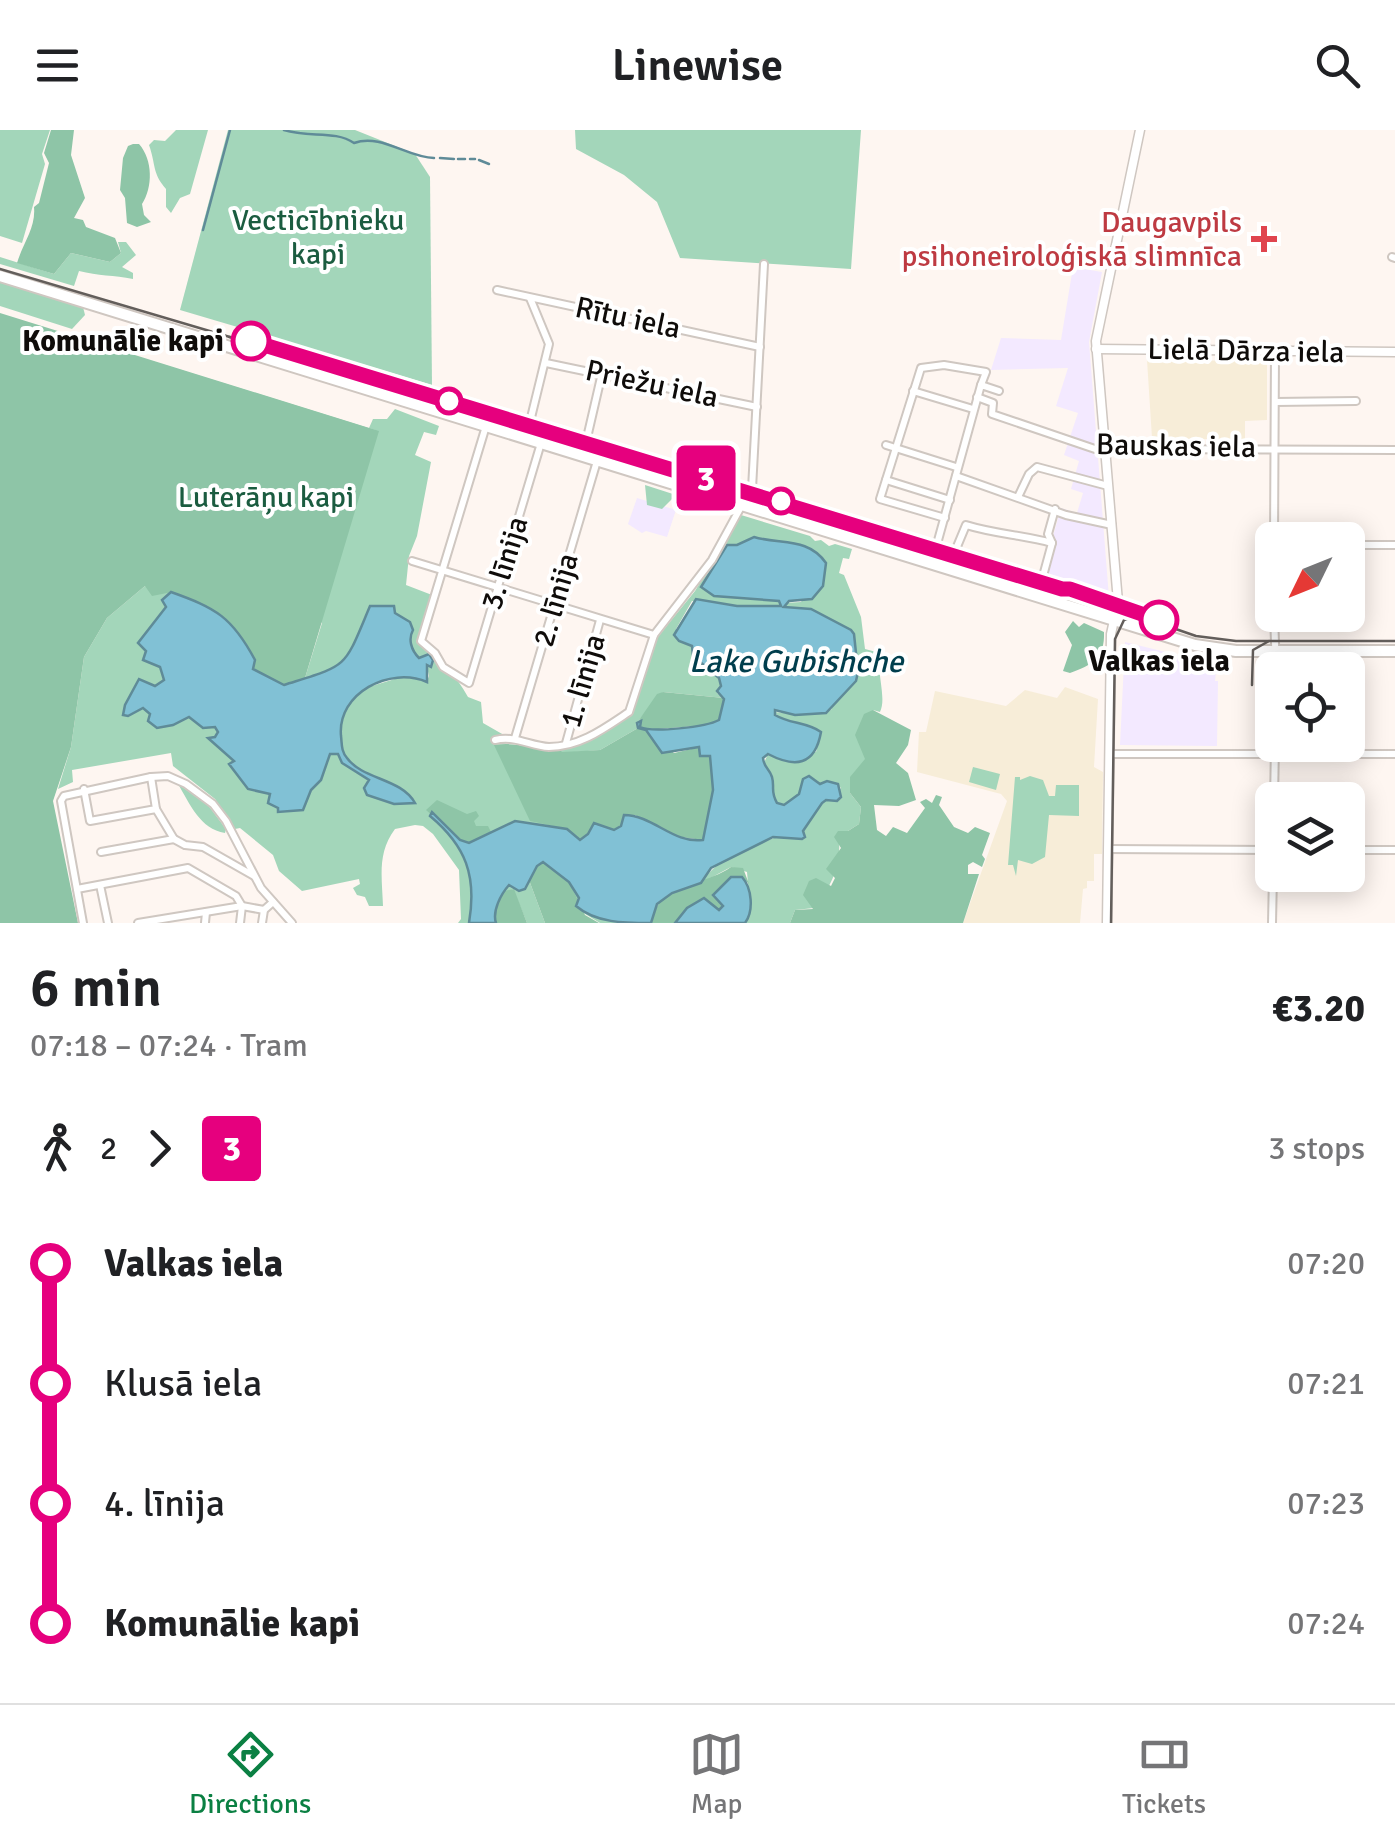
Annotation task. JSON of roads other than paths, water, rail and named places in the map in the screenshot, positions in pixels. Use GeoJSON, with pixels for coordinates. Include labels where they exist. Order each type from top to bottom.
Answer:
{"type":"FeatureCollection","features":[{"type":"Feature","properties":{"kind":"main road"},"geometry":{"type":"LineString","coordinates":[[0,276],[1214,649],[1395,651]]}},
{"type":"Feature","properties":{"kind":"street"},"geometry":{"type":"LineString","coordinates":[[1107,923],[1111,634],[1118,591],[1096,349],[1140,130]]}},
{"type":"Feature","properties":{"kind":"street"},"geometry":{"type":"LineString","coordinates":[[495,740],[515,738],[552,747],[592,736],[629,712],[654,635],[712,560],[752,489],[764,264]]}},
{"type":"Feature","properties":{"kind":"street","name":"Rītu iela"},"geometry":{"type":"LineString","coordinates":[[497,290],[760,346]]}},
{"type":"Feature","properties":{"kind":"street"},"geometry":{"type":"LineString","coordinates":[[526,438],[549,344],[530,298]]}},
{"type":"Feature","properties":{"kind":"street","name":"Lielā Dārza iela"},"geometry":{"type":"LineString","coordinates":[[1096,349],[1395,352]]}},
{"type":"Feature","properties":{"kind":"street"},"geometry":{"type":"LineString","coordinates":[[1274,522],[1275,352]]}},
{"type":"Feature","properties":{"kind":"street","name":"Priežu iela"},"geometry":{"type":"LineString","coordinates":[[546,362],[757,407]]}},
{"type":"Feature","properties":{"kind":"street"},"geometry":{"type":"LineString","coordinates":[[937,544],[945,518],[950,500],[973,409],[986,372],[944,365],[920,368],[880,500],[945,518]]}},
{"type":"Feature","properties":{"kind":"street"},"geometry":{"type":"LineString","coordinates":[[583,456],[602,373]]}},
{"type":"Feature","properties":{"kind":"street"},"geometry":{"type":"LineString","coordinates":[[981,385],[999,390]]}},
{"type":"Feature","properties":{"kind":"street"},"geometry":{"type":"LineString","coordinates":[[913,391],[973,409]]}},
{"type":"Feature","properties":{"kind":"street","name":"Bauskas iela"},"geometry":{"type":"LineString","coordinates":[[977,396],[993,403],[992,414],[1095,449],[1395,450]]}},
{"type":"Feature","properties":{"kind":"street"},"geometry":{"type":"LineString","coordinates":[[1274,402],[1356,401]]}},
{"type":"Feature","properties":{"kind":"street"},"geometry":{"type":"LineString","coordinates":[[442,570],[486,426]]}},
{"type":"Feature","properties":{"kind":"street","name":"3. līnija"},"geometry":{"type":"LineString","coordinates":[[442,570],[422,637],[424,646],[435,653],[443,667],[469,683],[542,443]]}},
{"type":"Feature","properties":{"kind":"street"},"geometry":{"type":"LineString","coordinates":[[886,445],[1018,497],[1098,524],[1112,525]]}},
{"type":"Feature","properties":{"kind":"street","name":"2. līnija"},"geometry":{"type":"LineString","coordinates":[[515,738],[597,461]]}},
{"type":"Feature","properties":{"kind":"street"},"geometry":{"type":"LineString","coordinates":[[1018,497],[1028,474],[1038,466],[1108,486]]}},
{"type":"Feature","properties":{"kind":"street"},"geometry":{"type":"LineString","coordinates":[[886,480],[950,500]]}},
{"type":"Feature","properties":{"kind":"street"},"geometry":{"type":"LineString","coordinates":[[1042,576],[1052,544],[1048,534],[1054,509]]}},
{"type":"Feature","properties":{"kind":"street"},"geometry":{"type":"LineString","coordinates":[[956,549],[966,525],[1052,544]]}},
{"type":"Feature","properties":{"kind":"street"},"geometry":{"type":"LineString","coordinates":[[1365,545],[1395,545]]}},
{"type":"Feature","properties":{"kind":"street"},"geometry":{"type":"LineString","coordinates":[[412,561],[654,635]]}},
{"type":"Feature","properties":{"kind":"street","name":"1. līnija"},"geometry":{"type":"LineString","coordinates":[[566,743],[600,620]]}},
{"type":"Feature","properties":{"kind":"street"},"geometry":{"type":"LineString","coordinates":[[1274,632],[1275,652]]}},
{"type":"Feature","properties":{"kind":"street"},"geometry":{"type":"LineString","coordinates":[[1110,754],[1255,754]]}},
{"type":"Feature","properties":{"kind":"street"},"geometry":{"type":"LineString","coordinates":[[1365,754],[1395,754]]}},
{"type":"Feature","properties":{"kind":"street"},"geometry":{"type":"LineString","coordinates":[[151,777],[156,808],[174,839],[202,848],[256,877]]}},
{"type":"Feature","properties":{"kind":"street"},"geometry":{"type":"LineString","coordinates":[[84,923],[62,801],[68,792],[151,777],[172,777],[213,804],[231,828],[256,877],[292,923]]}},
{"type":"Feature","properties":{"kind":"street"},"geometry":{"type":"LineString","coordinates":[[84,789],[90,821],[156,808]]}},
{"type":"Feature","properties":{"kind":"street"},"geometry":{"type":"LineString","coordinates":[[100,852],[174,839]]}},
{"type":"Feature","properties":{"kind":"street"},"geometry":{"type":"LineString","coordinates":[[1108,849],[1255,850]]}},
{"type":"Feature","properties":{"kind":"street"},"geometry":{"type":"LineString","coordinates":[[1365,850],[1395,850]]}},
{"type":"Feature","properties":{"kind":"street"},"geometry":{"type":"LineString","coordinates":[[78,889],[188,868],[236,896],[242,906],[240,923]]}},
{"type":"Feature","properties":{"kind":"street"},"geometry":{"type":"LineString","coordinates":[[100,884],[108,923]]}},
{"type":"Feature","properties":{"kind":"street"},"geometry":{"type":"LineString","coordinates":[[1272,923],[1273,892]]}},
{"type":"Feature","properties":{"kind":"street"},"geometry":{"type":"LineString","coordinates":[[262,923],[264,910],[273,902]]}},
{"type":"Feature","properties":{"kind":"street"},"geometry":{"type":"LineString","coordinates":[[138,923],[242,906],[264,910]]}},
{"type":"Feature","properties":{"kind":"street"},"geometry":{"type":"LineString","coordinates":[[205,923],[206,912]]}},
{"type":"Feature","properties":{"kind":"water","name":"Lake Gubishche"},"geometry":{"type":"Polygon","coordinates":[[[754,537],[802,545],[819,555],[826,563],[823,586],[812,599],[789,601],[784,607],[811,609],[854,634],[856,681],[826,713],[795,715],[775,710],[781,718],[821,732],[814,752],[795,762],[768,754],[763,758],[777,803],[784,805],[799,794],[803,779],[809,776],[820,784],[838,784],[841,797],[822,803],[803,831],[802,839],[773,837],[711,868],[701,883],[672,893],[657,904],[651,923],[611,921],[584,912],[576,906],[579,898],[569,882],[543,862],[525,889],[519,891],[509,885],[496,908],[496,923],[469,923],[471,891],[466,863],[452,839],[430,816],[432,812],[460,840],[469,843],[515,821],[567,829],[580,840],[594,823],[614,830],[621,826],[624,815],[644,819],[682,838],[703,840],[713,790],[710,756],[700,756],[699,747],[662,753],[646,730],[638,728],[637,723],[641,721],[640,727],[646,729],[667,729],[719,720],[724,699],[717,691],[721,686],[719,678],[693,656],[692,646],[674,635],[696,599],[737,606],[781,606],[779,601],[714,596],[701,587],[727,545],[754,537]]]}},
{"type":"Feature","properties":{"kind":"water"},"geometry":{"type":"Polygon","coordinates":[[[171,592],[221,616],[247,645],[255,660],[253,669],[284,685],[342,662],[370,606],[394,606],[395,613],[410,622],[416,655],[419,658],[429,654],[433,660],[431,667],[427,665],[427,682],[397,678],[369,687],[348,707],[341,736],[345,755],[354,765],[401,789],[415,803],[394,804],[367,795],[364,788],[369,780],[342,763],[338,754],[330,754],[321,780],[311,790],[303,810],[278,812],[268,803],[270,794],[248,789],[229,764],[234,761],[208,738],[215,737],[215,727],[203,728],[189,717],[157,728],[148,721],[150,714],[143,708],[123,715],[139,679],[155,686],[164,680],[160,667],[143,660],[146,651],[138,643],[166,607],[162,600],[171,592]]]}},
{"type":"Feature","properties":{"kind":"water"},"geometry":{"type":"Polygon","coordinates":[[[731,877],[742,877],[750,893],[751,906],[745,923],[675,923],[687,908],[704,898],[719,910],[723,906],[713,895],[731,877]]]}},
{"type":"Feature","properties":{"kind":"waterway"},"geometry":{"type":"LineString","coordinates":[[203,230],[230,130]]}},
{"type":"Feature","properties":{"kind":"waterway"},"geometry":{"type":"LineString","coordinates":[[284,130],[339,137],[354,143],[374,141],[434,158]]}},
{"type":"Feature","properties":{"kind":"waterway"},"geometry":{"type":"LineString","coordinates":[[440,158],[454,159]]}},
{"type":"Feature","properties":{"kind":"waterway"},"geometry":{"type":"LineString","coordinates":[[458,159],[465,159]]}},
{"type":"Feature","properties":{"kind":"waterway"},"geometry":{"type":"LineString","coordinates":[[470,159],[475,159]]}},
{"type":"Feature","properties":{"kind":"waterway"},"geometry":{"type":"LineString","coordinates":[[479,160],[489,164]]}},
{"type":"Feature","properties":{"kind":"tram line"},"geometry":{"type":"LineString","coordinates":[[0,269],[240,340]]}},
{"type":"Feature","properties":{"kind":"tram line"},"geometry":{"type":"LineString","coordinates":[[229,337],[247,339],[996,567],[1196,636],[1236,641],[1395,641]]}},
{"type":"Feature","properties":{"kind":"tram line","name":"3"},"geometry":{"type":"LineString","coordinates":[[251,341],[1070,589],[1159,620]]}},
{"type":"Feature","properties":{"kind":"tram line"},"geometry":{"type":"LineString","coordinates":[[1111,923],[1115,639],[1124,620],[1144,614]]}},
{"type":"Feature","properties":{"kind":"tram line"},"geometry":{"type":"LineString","coordinates":[[1252,685],[1253,650],[1269,641]]}},
{"type":"Feature","properties":{"kind":"place","name":"Daugavpils psihoneiroloģiskā slimnīca"},"geometry":{"type":"Point","coordinates":[1264,239]}},
{"type":"Feature","properties":{"kind":"place","name":"Komunālie kapi"},"geometry":{"type":"Point","coordinates":[251,341]}},
{"type":"Feature","properties":{"kind":"place","name":"Valkas iela"},"geometry":{"type":"Point","coordinates":[1159,620]}},
{"type":"Feature","properties":{"kind":"park label","name":"Vecticībnieku kapi"},"geometry":{"type":"Point","coordinates":[318,237]}},
{"type":"Feature","properties":{"kind":"park label","name":"Luterāņu kapi"},"geometry":{"type":"Point","coordinates":[266,497]}}]}
